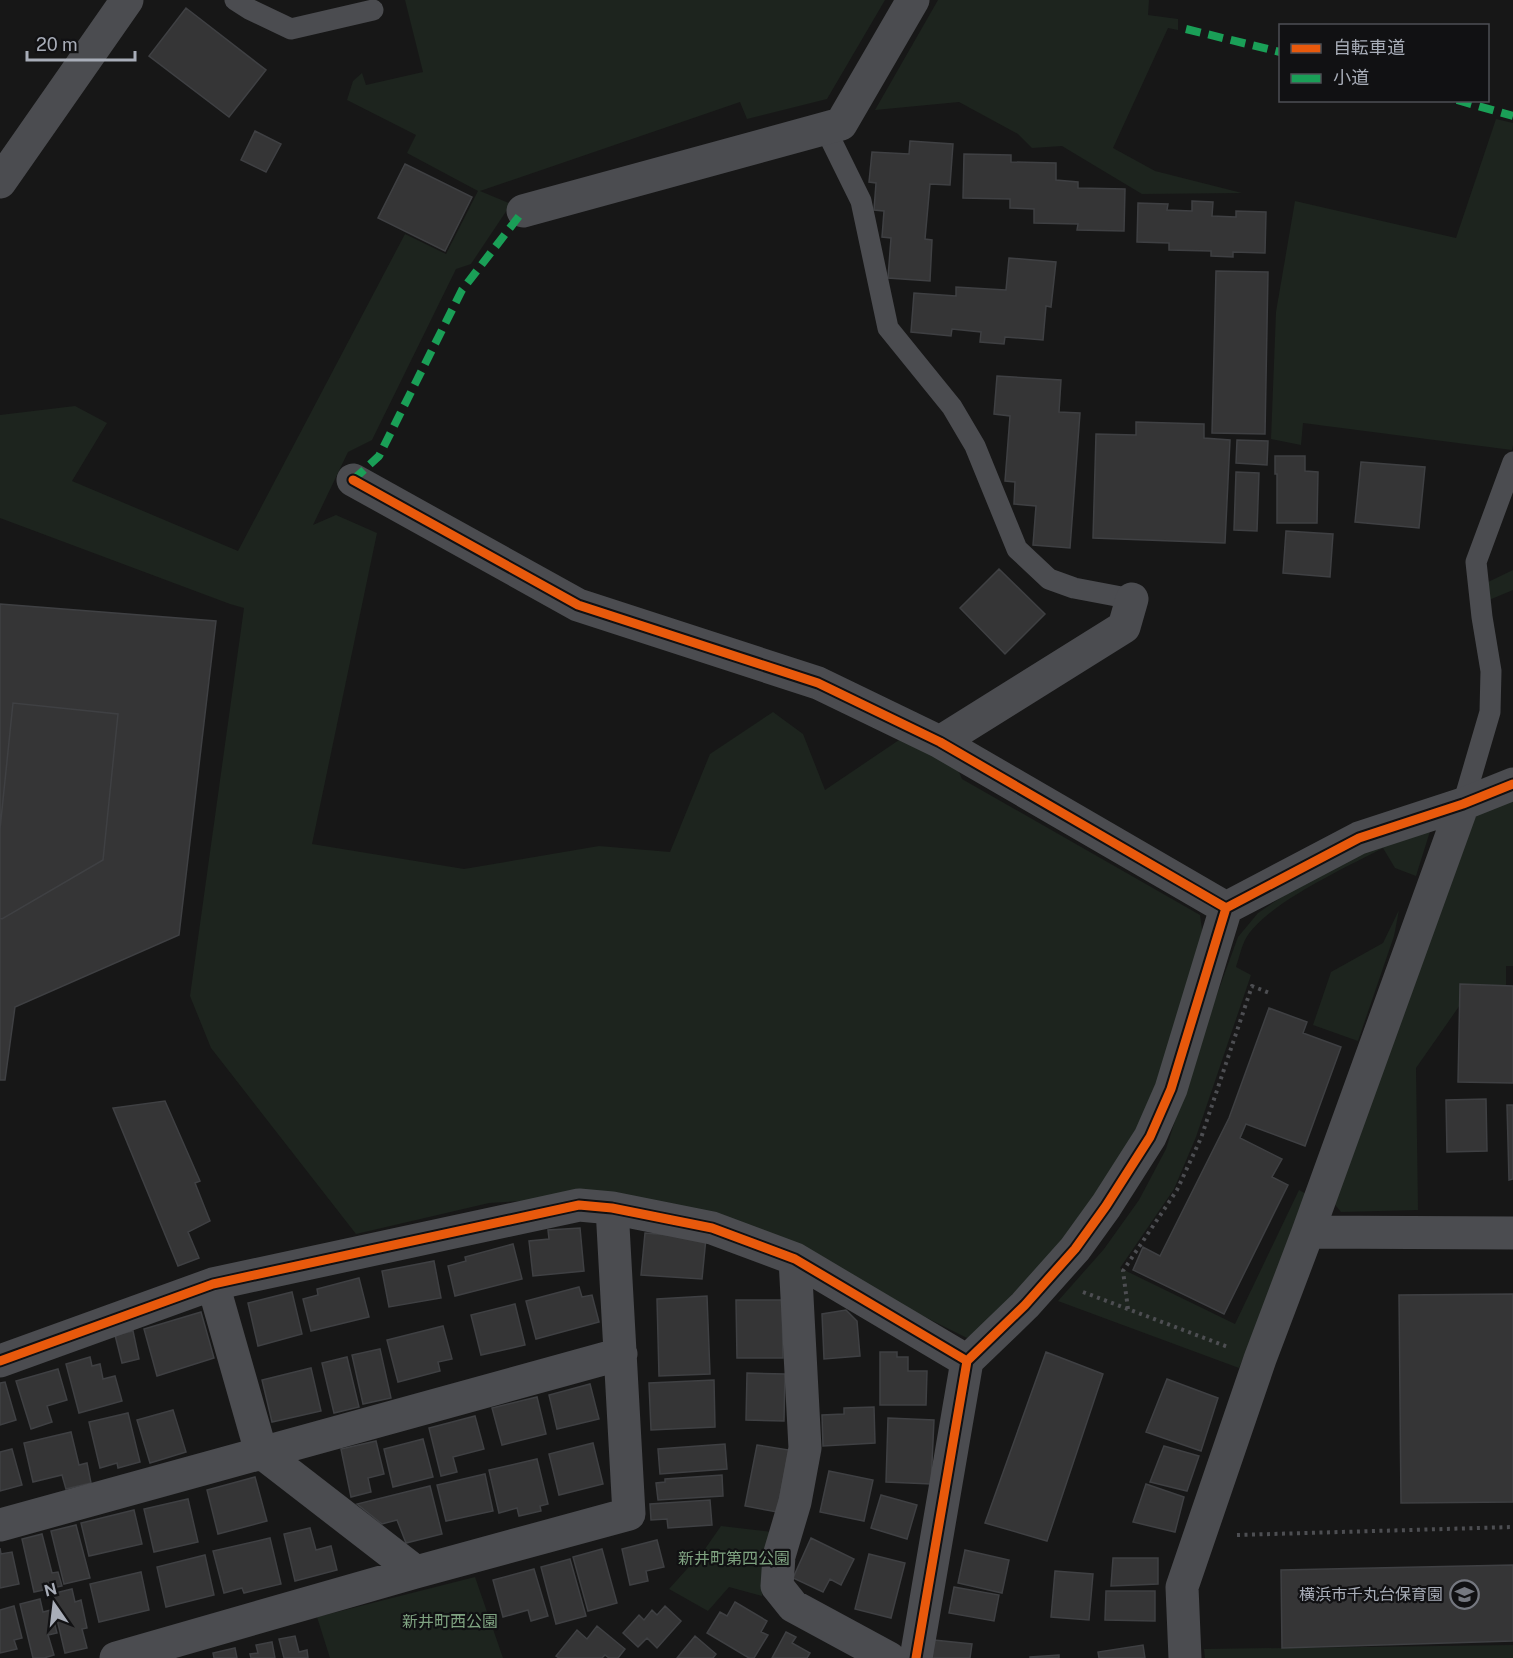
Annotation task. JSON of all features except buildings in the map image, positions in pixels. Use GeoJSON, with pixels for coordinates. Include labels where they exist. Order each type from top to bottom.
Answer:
{"type":"FeatureCollection","features":[{"type":"Feature","properties":{"kind":"street"},"geometry":{"type":"LineString","coordinates":[[0,182],[127,0]]}},
{"type":"Feature","properties":{"kind":"street"},"geometry":{"type":"LineString","coordinates":[[524,211],[841,124],[913,0]]}},
{"type":"Feature","properties":{"kind":"street"},"geometry":{"type":"LineString","coordinates":[[353,480],[578,605],[818,683],[940,742],[1226,908]]}},
{"type":"Feature","properties":{"kind":"street"},"geometry":{"type":"LineString","coordinates":[[940,742],[1124,627],[1132,599]]}},
{"type":"Feature","properties":{"kind":"street"},"geometry":{"type":"LineString","coordinates":[[916,1658],[967,1361],[1025,1305],[1075,1249],[1106,1206],[1150,1137],[1174,1079],[1226,908],[1359,838],[1463,804],[1513,784]]}},
{"type":"Feature","properties":{"kind":"street"},"geometry":{"type":"LineString","coordinates":[[1185,1658],[1182,1587],[1260,1359],[1463,804]]}},
{"type":"Feature","properties":{"kind":"street"},"geometry":{"type":"LineString","coordinates":[[0,1361],[213,1284],[579,1204],[612,1208],[712,1228],[795,1259],[967,1361]]}},
{"type":"Feature","properties":{"kind":"street"},"geometry":{"type":"LineString","coordinates":[[116,1658],[629,1514],[612,1208]]}},
{"type":"Feature","properties":{"kind":"street"},"geometry":{"type":"LineString","coordinates":[[1308,1232],[1513,1233]]}},
{"type":"Feature","properties":{"kind":"street"},"geometry":{"type":"LineString","coordinates":[[795,1259],[805,1448],[795,1502],[779,1556],[777,1586],[793,1606],[889,1658]]}},
{"type":"Feature","properties":{"kind":"street"},"geometry":{"type":"LineString","coordinates":[[213,1284],[261,1452],[416,1572]]}},
{"type":"Feature","properties":{"kind":"street"},"geometry":{"type":"LineString","coordinates":[[0,1525],[621,1354]]}},
{"type":"Feature","properties":{"kind":"lane"},"geometry":{"type":"LineString","coordinates":[[235,0],[291,29],[373,10]]}},
{"type":"Feature","properties":{"kind":"lane"},"geometry":{"type":"LineString","coordinates":[[825,128],[861,201],[888,328],[952,407],[975,446],[1017,549],[1049,579],[1074,588],[1132,599]]}},
{"type":"Feature","properties":{"kind":"lane"},"geometry":{"type":"LineString","coordinates":[[1463,804],[1490,712],[1491,671],[1476,562],[1513,462]]}},
{"type":"Feature","properties":{"kind":"path"},"geometry":{"type":"LineString","coordinates":[[1128,1309],[1123,1270],[1177,1190],[1201,1138],[1252,986],[1272,994]]}},
{"type":"Feature","properties":{"kind":"path"},"geometry":{"type":"LineString","coordinates":[[1094,1297],[1260,1359]]}},
{"type":"Feature","properties":{"kind":"path"},"geometry":{"type":"LineString","coordinates":[[1236,1535],[1513,1527]]}},
{"type":"Feature","properties":{"kind":"green space"},"geometry":{"type":"Polygon","coordinates":[[[405,0],[885,0],[827,99],[747,119],[740,102],[480,191],[511,204],[471,264],[456,269],[372,440],[348,452],[313,525],[336,515],[377,533],[312,844],[464,869],[599,846],[670,852],[710,754],[773,712],[803,734],[825,790],[899,740],[954,761],[962,779],[1200,915],[1203,936],[1160,1074],[1131,1146],[1098,1204],[971,1340],[821,1265],[584,1197],[489,1203],[356,1234],[211,1048],[190,996],[244,608],[0,518],[0,415],[75,406],[107,423],[72,481],[238,551],[405,234],[446,254],[478,191],[407,153],[416,135],[347,100],[353,81],[362,73],[366,85],[423,72],[405,0]]]}},
{"type":"Feature","properties":{"kind":"green space"},"geometry":{"type":"Polygon","coordinates":[[[938,0],[1149,0],[1148,15],[1178,19],[1178,30],[1168,28],[1113,148],[1155,171],[1242,193],[1142,194],[1062,146],[1032,148],[1018,134],[959,102],[875,110],[938,0]]]}},
{"type":"Feature","properties":{"kind":"green space"},"geometry":{"type":"Polygon","coordinates":[[[1496,119],[1513,123],[1512,450],[1303,423],[1301,445],[1271,439],[1276,312],[1295,201],[1456,238],[1496,119]]]}},
{"type":"Feature","properties":{"kind":"green space"},"geometry":{"type":"Polygon","coordinates":[[[1513,570],[1513,590],[1489,600],[1486,583],[1513,570]]]}},
{"type":"Feature","properties":{"kind":"green space"},"geometry":{"type":"Polygon","coordinates":[[[1513,796],[1513,966],[1506,966],[1506,986],[1460,1005],[1416,1068],[1418,1210],[1341,1212],[1332,1201],[1473,811],[1513,796]]]}},
{"type":"Feature","properties":{"kind":"green space"},"geometry":{"type":"Polygon","coordinates":[[[1432,825],[1416,876],[1395,868],[1383,848],[1328,876],[1287,901],[1255,927],[1245,940],[1236,967],[1251,975],[1196,1137],[1174,1189],[1120,1268],[1235,1324],[1299,1190],[1310,1196],[1239,1368],[1058,1301],[1104,1249],[1139,1200],[1166,1149],[1204,1030],[1238,937],[1258,913],[1296,887],[1366,848],[1432,825]]]}},
{"type":"Feature","properties":{"kind":"green space"},"geometry":{"type":"Polygon","coordinates":[[[1399,910],[1394,936],[1358,1041],[1313,1025],[1331,972],[1383,943],[1399,910]]]}},
{"type":"Feature","properties":{"kind":"green space","name":"新井町第四公園"},"geometry":{"type":"Polygon","coordinates":[[[721,1526],[772,1532],[762,1559],[762,1596],[729,1587],[708,1611],[669,1589],[705,1549],[721,1526]]]}},
{"type":"Feature","properties":{"kind":"green space","name":"新井町西公園"},"geometry":{"type":"Polygon","coordinates":[[[475,1577],[503,1658],[330,1658],[317,1617],[475,1577]]]}},
{"type":"Feature","properties":{"kind":"green space"},"geometry":{"type":"Polygon","coordinates":[[[1513,1645],[1513,1658],[1205,1658],[1204,1649],[1513,1645]]]}},
{"type":"Feature","properties":{"kind":"marked path"},"geometry":{"type":"LineString","coordinates":[[1186,29],[1279,52]]}},
{"type":"Feature","properties":{"kind":"marked path"},"geometry":{"type":"LineString","coordinates":[[1464,102],[1513,116]]}},
{"type":"Feature","properties":{"kind":"marked path"},"geometry":{"type":"LineString","coordinates":[[353,480],[379,456],[462,290],[523,211]]}},
{"type":"Feature","properties":{"kind":"cycle path"},"geometry":{"type":"LineString","coordinates":[[353,480],[578,605],[818,683],[940,742],[1226,908]]}},
{"type":"Feature","properties":{"kind":"cycle path"},"geometry":{"type":"LineString","coordinates":[[916,1658],[967,1361],[1025,1305],[1075,1249],[1106,1206],[1150,1137],[1171,1089],[1226,908],[1359,838],[1463,804],[1513,784]]}},
{"type":"Feature","properties":{"kind":"cycle path"},"geometry":{"type":"LineString","coordinates":[[0,1361],[213,1284],[579,1205],[612,1208],[712,1228],[795,1259],[967,1361]]}},
{"type":"Feature","properties":{"kind":"place","name":"横浜市千丸台保育園"},"geometry":{"type":"Point","coordinates":[1464,1594]}}]}
